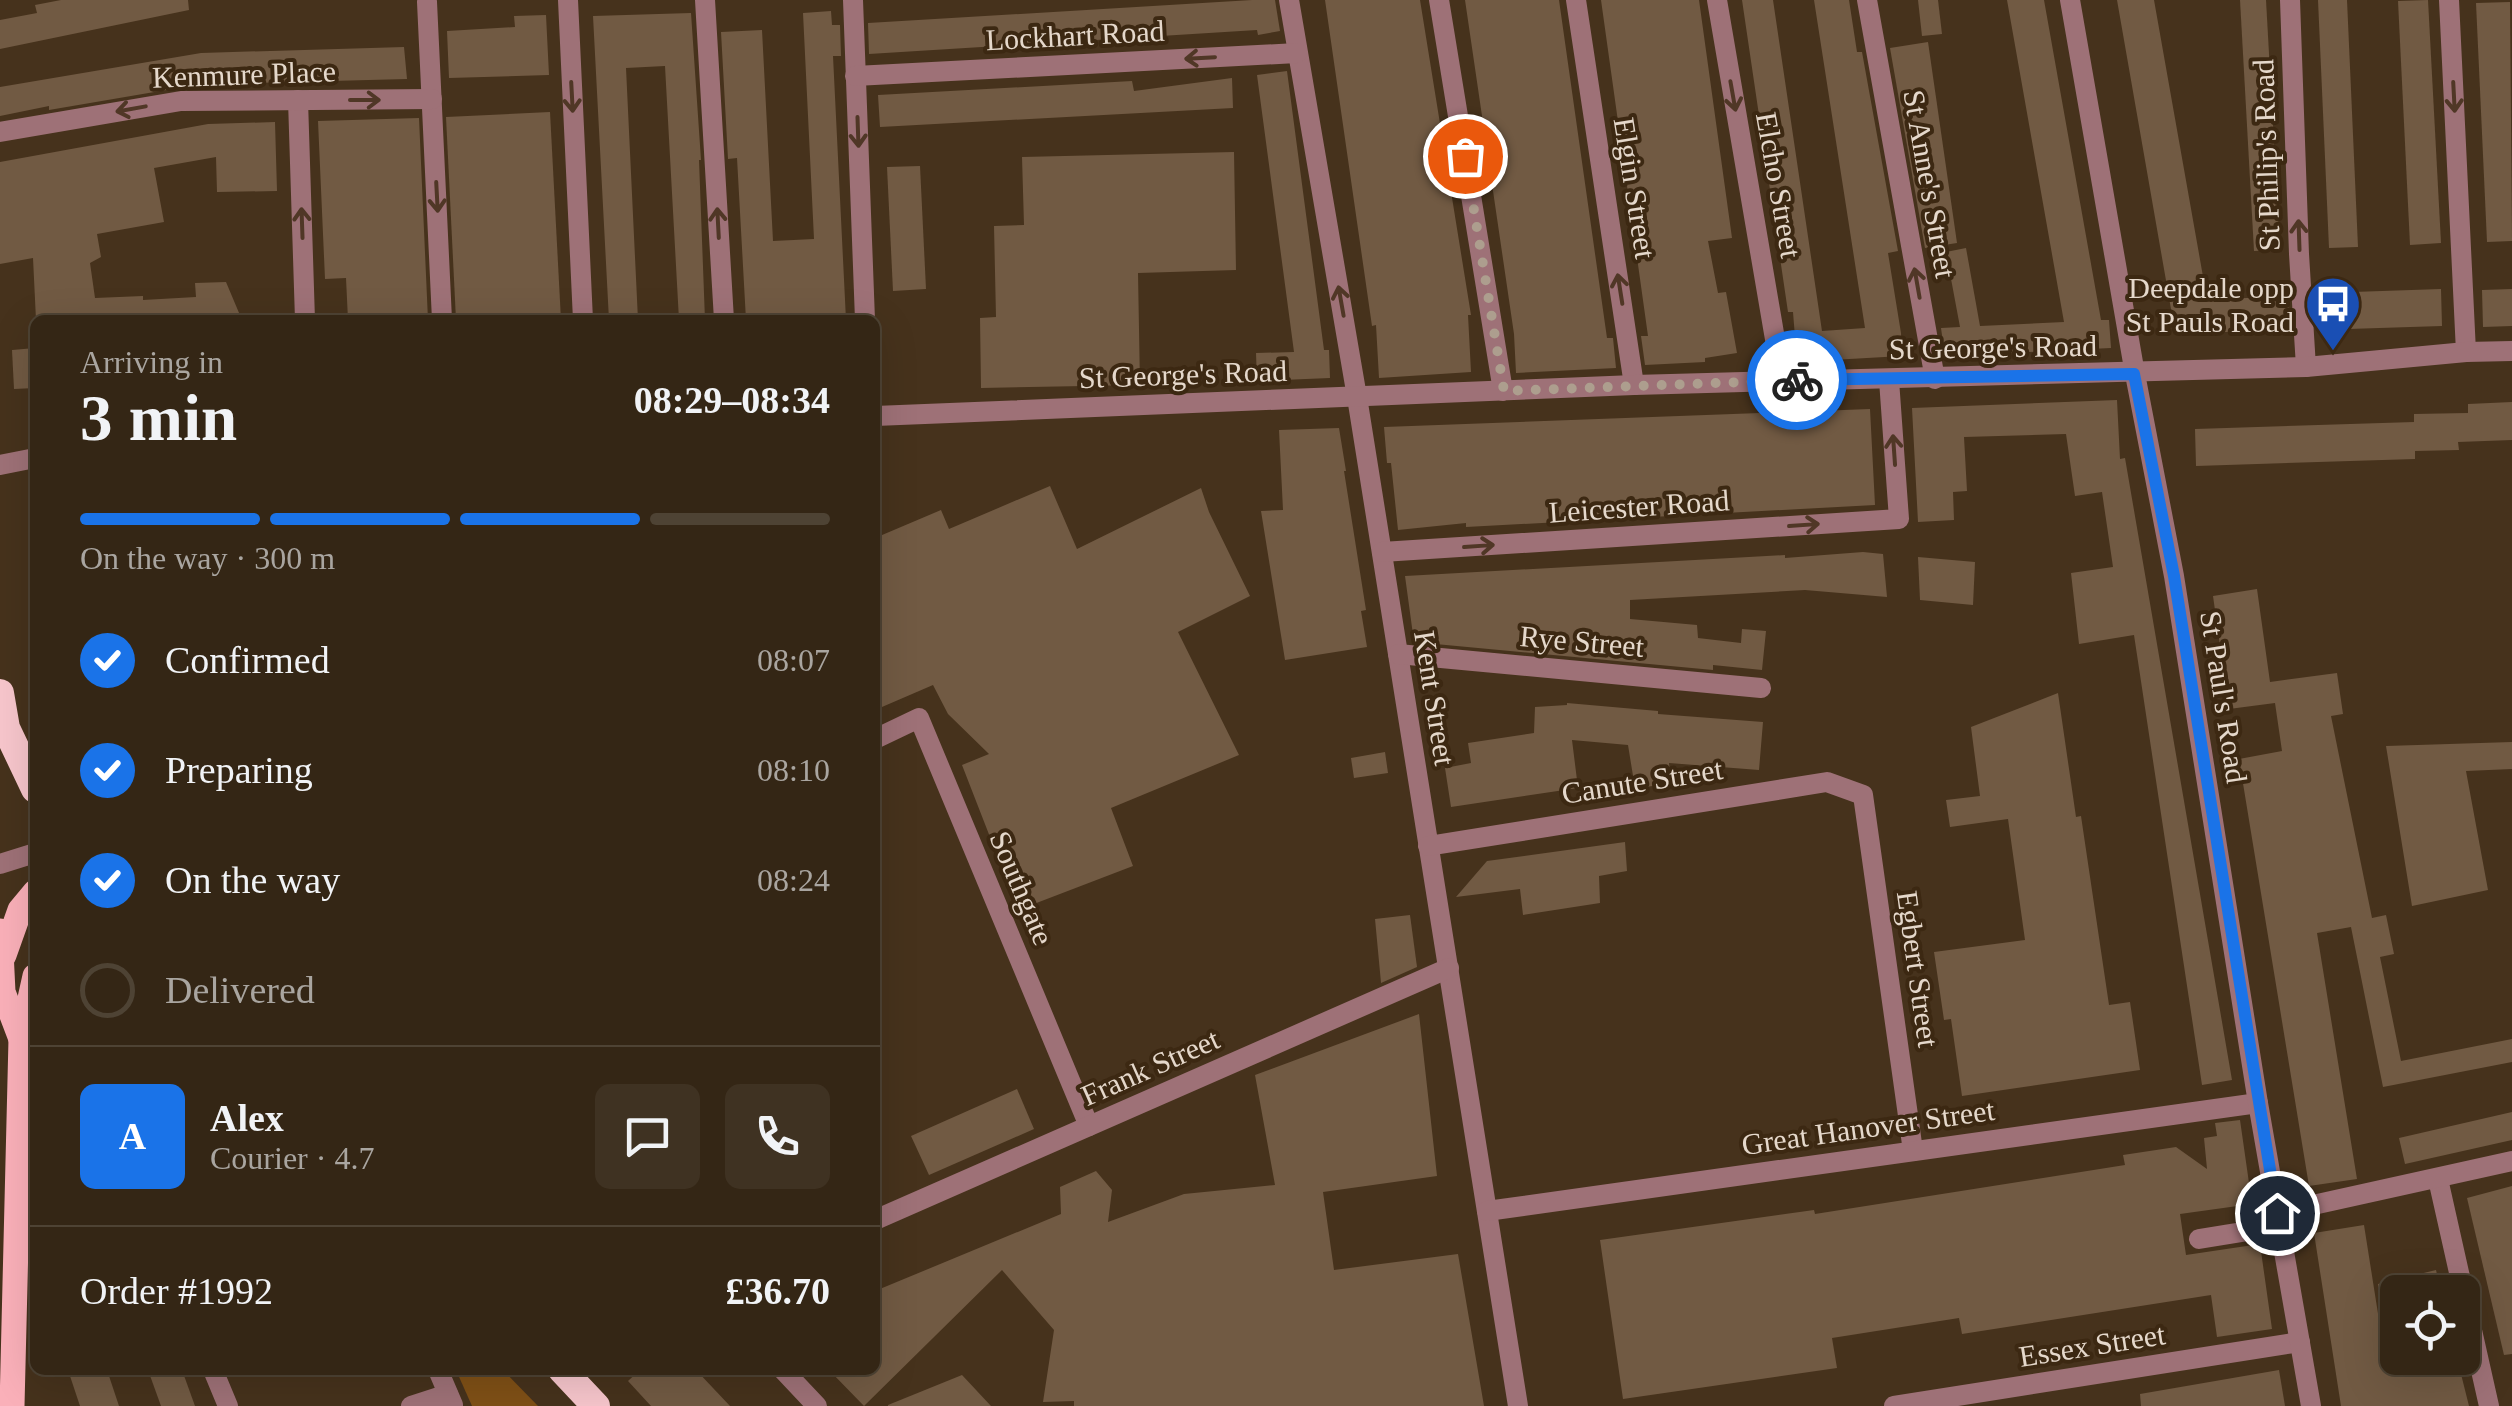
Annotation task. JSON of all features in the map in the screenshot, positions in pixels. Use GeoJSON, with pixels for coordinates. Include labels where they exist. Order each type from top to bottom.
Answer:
{"type":"FeatureCollection","features":[{"type":"Feature","properties":{"kind":"highway"},"geometry":{"type":"LineString","coordinates":[[0,693],[6,728],[30,778]]}},
{"type":"Feature","properties":{"kind":"highway"},"geometry":{"type":"LineString","coordinates":[[567,1375],[596,1406]]}},
{"type":"Feature","properties":{"kind":"main road"},"geometry":{"type":"LineString","coordinates":[[0,758],[6,728]]}},
{"type":"Feature","properties":{"kind":"main road"},"geometry":{"type":"LineString","coordinates":[[2,960],[20,910],[30,898]]}},
{"type":"Feature","properties":{"kind":"main road"},"geometry":{"type":"LineString","coordinates":[[0,931],[3,992],[21,1040]]}},
{"type":"Feature","properties":{"kind":"main road"},"geometry":{"type":"LineString","coordinates":[[12,1406],[7,1362],[10,1116],[30,999]]}},
{"type":"Feature","properties":{"kind":"street"},"geometry":{"type":"LineString","coordinates":[[568,0],[583,315]]}},
{"type":"Feature","properties":{"kind":"street"},"geometry":{"type":"LineString","coordinates":[[705,0],[724,315]]}},
{"type":"Feature","properties":{"kind":"street"},"geometry":{"type":"LineString","coordinates":[[852,0],[866,315]]}},
{"type":"Feature","properties":{"kind":"street","name":"Kent Street"},"geometry":{"type":"LineString","coordinates":[[1288,0],[1358,397],[1518,1406]]}},
{"type":"Feature","properties":{"kind":"street"},"geometry":{"type":"LineString","coordinates":[[1439,0],[1504,391]]}},
{"type":"Feature","properties":{"kind":"street","name":"Elgin Street"},"geometry":{"type":"LineString","coordinates":[[1576,0],[1634,385]]}},
{"type":"Feature","properties":{"kind":"street","name":"Elcho Street"},"geometry":{"type":"LineString","coordinates":[[1717,0],[1782,380]]}},
{"type":"Feature","properties":{"kind":"street","name":"St Anne's Street"},"geometry":{"type":"LineString","coordinates":[[1867,0],[1934,378]]}},
{"type":"Feature","properties":{"kind":"street","name":"St Paul's Road"},"geometry":{"type":"LineString","coordinates":[[2070,0],[2134,374],[2174,576],[2311,1406]]}},
{"type":"Feature","properties":{"kind":"street","name":"St Philip's Road"},"geometry":{"type":"LineString","coordinates":[[2290,0],[2306,368]]}},
{"type":"Feature","properties":{"kind":"street"},"geometry":{"type":"LineString","coordinates":[[2449,0],[2466,352]]}},
{"type":"Feature","properties":{"kind":"street"},"geometry":{"type":"LineString","coordinates":[[427,2],[442,315]]}},
{"type":"Feature","properties":{"kind":"street","name":"Lockhart Road"},"geometry":{"type":"LineString","coordinates":[[855,76],[1297,53]]}},
{"type":"Feature","properties":{"kind":"street"},"geometry":{"type":"LineString","coordinates":[[298,100],[305,315]]}},
{"type":"Feature","properties":{"kind":"street","name":"Kenmure Place"},"geometry":{"type":"LineString","coordinates":[[0,132],[182,101],[432,100]]}},
{"type":"Feature","properties":{"kind":"street","name":"St George's Road"},"geometry":{"type":"LineString","coordinates":[[880,416],[1782,380],[2306,368],[2512,351]]}},
{"type":"Feature","properties":{"kind":"street","name":"Leicester Road"},"geometry":{"type":"LineString","coordinates":[[1382,552],[1900,520],[1890,380]]}},
{"type":"Feature","properties":{"kind":"street"},"geometry":{"type":"LineString","coordinates":[[0,464],[30,459]]}},
{"type":"Feature","properties":{"kind":"street","name":"Rye Street"},"geometry":{"type":"LineString","coordinates":[[1398,654],[1760,688]]}},
{"type":"Feature","properties":{"kind":"street","name":"Southgate"},"geometry":{"type":"LineString","coordinates":[[880,737],[919,718],[1089,1126]]}},
{"type":"Feature","properties":{"kind":"street","name":"Canute Street"},"geometry":{"type":"LineString","coordinates":[[1428,846],[1827,782],[1863,796]]}},
{"type":"Feature","properties":{"kind":"street","name":"Egbert Street"},"geometry":{"type":"LineString","coordinates":[[1863,796],[1913,1151]]}},
{"type":"Feature","properties":{"kind":"street"},"geometry":{"type":"LineString","coordinates":[[0,864],[30,855]]}},
{"type":"Feature","properties":{"kind":"street","name":"Frank Street"},"geometry":{"type":"LineString","coordinates":[[880,1218],[1448,968]]}},
{"type":"Feature","properties":{"kind":"street","name":"Great Hanover Street"},"geometry":{"type":"LineString","coordinates":[[1488,1211],[2258,1103]]}},
{"type":"Feature","properties":{"kind":"street"},"geometry":{"type":"LineString","coordinates":[[2198,1239],[2512,1161]]}},
{"type":"Feature","properties":{"kind":"street"},"geometry":{"type":"LineString","coordinates":[[2438,1179],[2489,1406]]}},
{"type":"Feature","properties":{"kind":"street","name":"Essex Street"},"geometry":{"type":"LineString","coordinates":[[1894,1406],[2300,1342]]}},
{"type":"Feature","properties":{"kind":"street"},"geometry":{"type":"LineString","coordinates":[[215,1375],[228,1406]]}},
{"type":"Feature","properties":{"kind":"street"},"geometry":{"type":"LineString","coordinates":[[410,1406],[451,1400],[440,1375]]}},
{"type":"Feature","properties":{"kind":"street"},"geometry":{"type":"LineString","coordinates":[[788,1375],[817,1406]]}},
{"type":"Feature","properties":{"kind":"shaded area"},"geometry":{"type":"Polygon","coordinates":[[[458,1375],[508,1375],[538,1406],[472,1406],[458,1375]]]}},
{"type":"Feature","properties":{"kind":"building"},"geometry":{"type":"Polygon","coordinates":[[[61,0],[188,0],[189,10],[0,49],[0,20],[37,13],[35,5],[61,0]]]}},
{"type":"Feature","properties":{"kind":"building"},"geometry":{"type":"Polygon","coordinates":[[[1275,0],[1280,31],[869,54],[868,23],[1275,0]]]}},
{"type":"Feature","properties":{"kind":"building"},"geometry":{"type":"Polygon","coordinates":[[[1325,0],[1420,0],[1471,315],[1471,372],[1379,378],[1376,325],[1372,326],[1325,0]]]}},
{"type":"Feature","properties":{"kind":"building"},"geometry":{"type":"Polygon","coordinates":[[[1465,0],[1559,0],[1607,338],[1613,338],[1616,368],[1516,373],[1514,334],[1465,0]]]}},
{"type":"Feature","properties":{"kind":"building"},"geometry":{"type":"Polygon","coordinates":[[[1601,0],[1699,0],[1732,238],[1708,241],[1718,293],[1726,292],[1737,353],[1705,358],[1705,362],[1645,365],[1641,336],[1648,336],[1601,0]]]}},
{"type":"Feature","properties":{"kind":"building"},"geometry":{"type":"Polygon","coordinates":[[[1742,0],[1773,0],[1822,331],[1865,328],[1814,0],[1849,0],[1898,251],[1888,253],[1902,356],[1797,362],[1793,312],[1788,312],[1742,0]]]}},
{"type":"Feature","properties":{"kind":"building"},"geometry":{"type":"Polygon","coordinates":[[[1918,0],[1938,0],[1942,34],[1922,36],[1918,0]]]}},
{"type":"Feature","properties":{"kind":"building"},"geometry":{"type":"Polygon","coordinates":[[[2007,0],[2044,0],[2101,320],[2109,320],[2111,348],[1984,354],[1985,357],[1965,360],[1964,355],[1945,356],[1941,328],[1960,327],[1946,252],[1966,248],[1980,326],[2064,322],[2007,0]]]}},
{"type":"Feature","properties":{"kind":"building"},"geometry":{"type":"Polygon","coordinates":[[[2117,0],[2154,0],[2207,299],[2288,297],[2290,331],[2175,332],[2117,0]]]}},
{"type":"Feature","properties":{"kind":"building"},"geometry":{"type":"Polygon","coordinates":[[[2240,0],[2266,0],[2280,250],[2254,251],[2240,0]]]}},
{"type":"Feature","properties":{"kind":"building"},"geometry":{"type":"Polygon","coordinates":[[[2318,0],[2347,0],[2358,247],[2329,248],[2318,0]]]}},
{"type":"Feature","properties":{"kind":"building"},"geometry":{"type":"Polygon","coordinates":[[[2428,0],[2441,243],[2410,245],[2398,1],[2428,0]]]}},
{"type":"Feature","properties":{"kind":"building"},"geometry":{"type":"Polygon","coordinates":[[[2510,2],[2512,241],[2487,242],[2476,3],[2510,2]]]}},
{"type":"Feature","properties":{"kind":"building"},"geometry":{"type":"Polygon","coordinates":[[[831,11],[832,25],[840,25],[841,56],[833,56],[846,315],[746,315],[737,158],[728,159],[721,32],[762,30],[773,241],[814,239],[803,13],[831,11]]]}},
{"type":"Feature","properties":{"kind":"building"},"geometry":{"type":"Polygon","coordinates":[[[691,13],[701,160],[705,315],[679,315],[665,66],[626,68],[638,315],[609,315],[593,16],[691,13]]]}},
{"type":"Feature","properties":{"kind":"building"},"geometry":{"type":"Polygon","coordinates":[[[546,15],[549,75],[449,78],[447,31],[515,27],[514,16],[546,15]]]}},
{"type":"Feature","properties":{"kind":"building"},"geometry":{"type":"Polygon","coordinates":[[[1928,42],[1957,243],[1925,248],[1890,48],[1928,42]]]}},
{"type":"Feature","properties":{"kind":"building"},"geometry":{"type":"Polygon","coordinates":[[[404,47],[407,79],[213,82],[0,116],[0,87],[201,53],[404,47]]]}},
{"type":"Feature","properties":{"kind":"building"},"geometry":{"type":"Polygon","coordinates":[[[1287,71],[1330,378],[1257,381],[1256,353],[1294,352],[1257,75],[1287,71]]]}},
{"type":"Feature","properties":{"kind":"building"},"geometry":{"type":"Polygon","coordinates":[[[1232,78],[1233,108],[880,127],[878,95],[1132,81],[1134,91],[1232,78]]]}},
{"type":"Feature","properties":{"kind":"building"},"geometry":{"type":"Polygon","coordinates":[[[550,112],[561,315],[456,315],[446,117],[550,112]]]}},
{"type":"Feature","properties":{"kind":"building"},"geometry":{"type":"Polygon","coordinates":[[[419,118],[428,315],[348,315],[346,278],[325,279],[318,121],[419,118]]]}},
{"type":"Feature","properties":{"kind":"building"},"geometry":{"type":"Polygon","coordinates":[[[275,122],[277,191],[217,192],[216,157],[154,168],[164,222],[97,234],[101,257],[90,263],[95,298],[196,297],[195,283],[226,282],[240,315],[36,315],[33,258],[0,264],[0,162],[208,124],[275,122]]]}},
{"type":"Feature","properties":{"kind":"building"},"geometry":{"type":"Polygon","coordinates":[[[1234,152],[1236,270],[1138,273],[1140,385],[981,388],[980,318],[996,317],[994,226],[1024,225],[1022,157],[1234,152]]]}},
{"type":"Feature","properties":{"kind":"building"},"geometry":{"type":"Polygon","coordinates":[[[920,166],[926,289],[893,291],[887,167],[920,166]]]}},
{"type":"Feature","properties":{"kind":"building"},"geometry":{"type":"Polygon","coordinates":[[[2441,289],[2442,326],[2317,330],[2315,296],[2323,293],[2441,289]]]}},
{"type":"Feature","properties":{"kind":"building"},"geometry":{"type":"Polygon","coordinates":[[[2512,289],[2512,326],[2483,327],[2482,290],[2512,289]]]}},
{"type":"Feature","properties":{"kind":"building"},"geometry":{"type":"Polygon","coordinates":[[[30,348],[30,388],[14,389],[12,350],[30,348]]]}},
{"type":"Feature","properties":{"kind":"building"},"geometry":{"type":"Polygon","coordinates":[[[2117,400],[2120,459],[2125,458],[2232,1080],[2202,1085],[2134,635],[2079,644],[2071,573],[2113,567],[2102,492],[2075,496],[2066,434],[1964,437],[1967,491],[1953,492],[1954,520],[1918,522],[1912,408],[2117,400]]]}},
{"type":"Feature","properties":{"kind":"building"},"geometry":{"type":"Polygon","coordinates":[[[2512,402],[2512,440],[2458,442],[2459,450],[2415,451],[2415,459],[2196,466],[2195,429],[2414,422],[2414,414],[2468,413],[2468,404],[2512,402]]]}},
{"type":"Feature","properties":{"kind":"building"},"geometry":{"type":"Polygon","coordinates":[[[1870,409],[1875,505],[1466,527],[1466,523],[1398,530],[1384,427],[1870,409]]]}},
{"type":"Feature","properties":{"kind":"building"},"geometry":{"type":"Polygon","coordinates":[[[1339,428],[1366,610],[1361,611],[1367,647],[1285,660],[1261,511],[1283,510],[1279,430],[1339,428]]]}},
{"type":"Feature","properties":{"kind":"building"},"geometry":{"type":"Polygon","coordinates":[[[1050,486],[1077,549],[1201,488],[1250,596],[1178,632],[1239,755],[1111,808],[1133,866],[1026,907],[1005,852],[997,855],[962,765],[989,754],[948,714],[933,685],[880,708],[880,536],[941,510],[949,529],[1050,486]]]}},
{"type":"Feature","properties":{"kind":"building"},"geometry":{"type":"Polygon","coordinates":[[[1883,554],[1887,597],[1805,590],[1630,600],[1630,619],[1697,625],[1698,638],[1741,643],[1742,629],[1766,631],[1762,670],[1713,665],[1713,670],[1414,642],[1405,576],[1785,558],[1883,554]]]}},
{"type":"Feature","properties":{"kind":"building"},"geometry":{"type":"Polygon","coordinates":[[[1918,557],[1975,562],[1973,605],[1920,600],[1918,557]]]}},
{"type":"Feature","properties":{"kind":"building"},"geometry":{"type":"Polygon","coordinates":[[[2257,589],[2270,682],[2337,673],[2343,714],[2331,716],[2372,918],[2386,915],[2394,954],[2380,957],[2401,1061],[2512,1039],[2512,1062],[2383,1087],[2351,927],[2317,933],[2357,1179],[2309,1186],[2239,759],[2282,751],[2275,703],[2229,709],[2213,596],[2257,589]]]}},
{"type":"Feature","properties":{"kind":"building"},"geometry":{"type":"Polygon","coordinates":[[[2058,693],[2109,1005],[2130,1002],[2140,1070],[1962,1096],[1951,1019],[1944,1020],[1934,952],[2025,940],[2008,819],[1950,827],[1946,800],[1980,796],[1971,727],[2058,693]]]}},
{"type":"Feature","properties":{"kind":"building"},"geometry":{"type":"Polygon","coordinates":[[[1567,703],[1763,722],[1759,770],[1669,763],[1671,784],[1635,788],[1628,745],[1572,740],[1578,788],[1451,807],[1445,768],[1471,763],[1468,743],[1534,733],[1535,707],[1567,703]]]}},
{"type":"Feature","properties":{"kind":"building"},"geometry":{"type":"Polygon","coordinates":[[[2512,742],[2512,769],[2466,771],[2488,890],[2412,906],[2386,746],[2512,742]]]}},
{"type":"Feature","properties":{"kind":"building"},"geometry":{"type":"Polygon","coordinates":[[[1385,752],[1388,773],[1354,778],[1351,758],[1385,752]]]}},
{"type":"Feature","properties":{"kind":"building"},"geometry":{"type":"Polygon","coordinates":[[[1625,842],[1627,871],[1599,876],[1600,903],[1523,915],[1520,889],[1456,897],[1487,861],[1625,842]]]}},
{"type":"Feature","properties":{"kind":"building"},"geometry":{"type":"Polygon","coordinates":[[[1410,915],[1417,967],[1381,983],[1375,919],[1410,915]]]}},
{"type":"Feature","properties":{"kind":"building"},"geometry":{"type":"Polygon","coordinates":[[[1419,1014],[1437,1176],[1323,1192],[1334,1270],[1458,1254],[1484,1406],[1074,1406],[1074,1401],[1043,1402],[1054,1330],[1002,1270],[864,1406],[834,1375],[880,1375],[880,1289],[1061,1214],[1060,1187],[1096,1171],[1112,1190],[1108,1222],[1184,1194],[1275,1185],[1255,1075],[1419,1014]]]}},
{"type":"Feature","properties":{"kind":"building"},"geometry":{"type":"Polygon","coordinates":[[[1017,1089],[1034,1129],[929,1175],[911,1136],[1017,1089]]]}},
{"type":"Feature","properties":{"kind":"building"},"geometry":{"type":"Polygon","coordinates":[[[2512,1112],[2512,1140],[2405,1164],[2399,1138],[2512,1112]]]}},
{"type":"Feature","properties":{"kind":"building"},"geometry":{"type":"Polygon","coordinates":[[[2240,1120],[2252,1204],[2180,1214],[2186,1255],[2260,1244],[2272,1329],[2217,1337],[2211,1295],[1962,1334],[1959,1318],[1832,1338],[1837,1368],[1623,1399],[1600,1240],[1814,1210],[1815,1214],[2125,1165],[2123,1155],[2176,1147],[2207,1169],[2204,1138],[2217,1136],[2215,1123],[2240,1120]]]}},
{"type":"Feature","properties":{"kind":"building"},"geometry":{"type":"Polygon","coordinates":[[[2512,1186],[2512,1354],[2504,1355],[2467,1198],[2512,1186]]]}},
{"type":"Feature","properties":{"kind":"building"},"geometry":{"type":"Polygon","coordinates":[[[2364,1225],[2380,1326],[2380,1375],[2461,1375],[2469,1406],[2341,1406],[2314,1233],[2364,1225]]]}},
{"type":"Feature","properties":{"kind":"building"},"geometry":{"type":"Polygon","coordinates":[[[2279,1370],[2285,1406],[2141,1406],[2140,1394],[2279,1370]]]}},
{"type":"Feature","properties":{"kind":"building"},"geometry":{"type":"Polygon","coordinates":[[[70,1375],[109,1375],[119,1406],[80,1406],[70,1375]]]}},
{"type":"Feature","properties":{"kind":"building"},"geometry":{"type":"Polygon","coordinates":[[[150,1375],[184,1375],[195,1406],[161,1406],[150,1375]]]}},
{"type":"Feature","properties":{"kind":"building"},"geometry":{"type":"Polygon","coordinates":[[[635,1375],[701,1375],[730,1406],[651,1406],[628,1381],[635,1375]]]}},
{"type":"Feature","properties":{"kind":"building"},"geometry":{"type":"Polygon","coordinates":[[[962,1375],[991,1406],[888,1406],[888,1405],[962,1375]]]}},
{"type":"Feature","properties":{"kind":"way so far"},"geometry":{"type":"LineString","coordinates":[[1465,156],[1504,391],[1797,380]]}},
{"type":"Feature","properties":{"kind":"place","name":"Deepdale opp St Pauls Road"},"geometry":{"type":"Point","coordinates":[2333,353]}},
{"type":"Feature","properties":{"kind":"route"},"geometry":{"type":"LineString","coordinates":[[1797,380],[2134,374],[2174,576],[2277,1213]]}}]}
